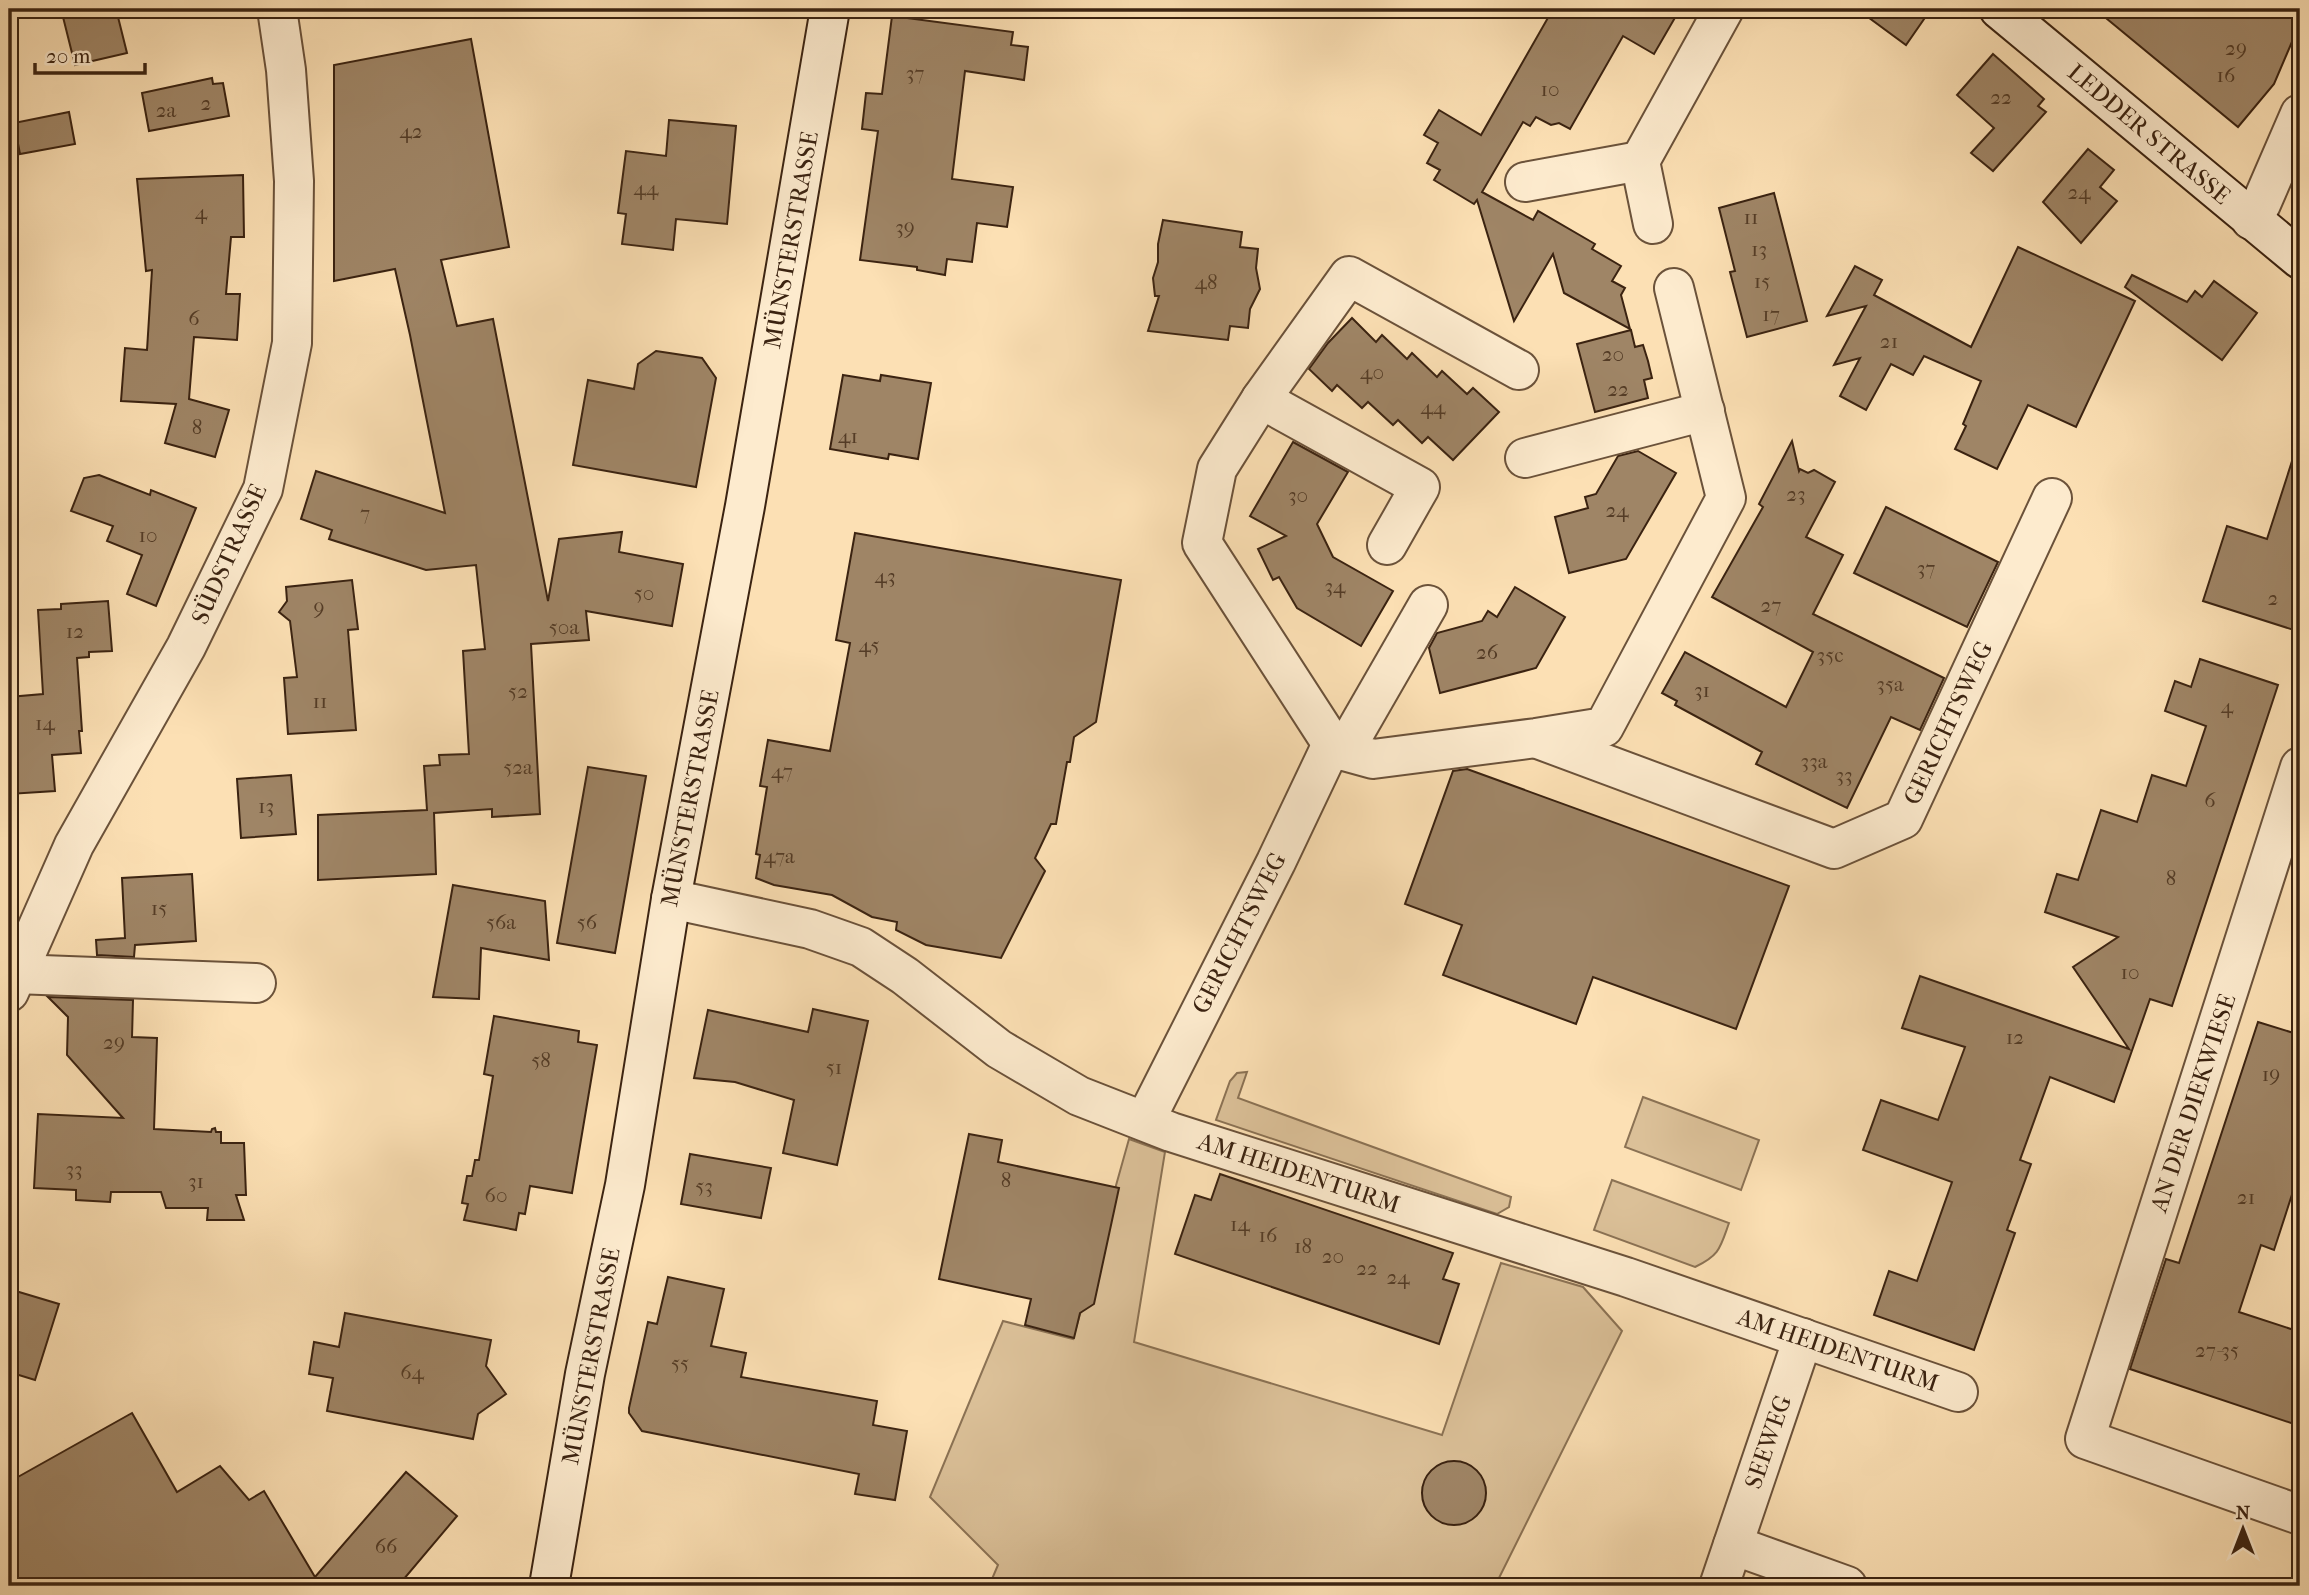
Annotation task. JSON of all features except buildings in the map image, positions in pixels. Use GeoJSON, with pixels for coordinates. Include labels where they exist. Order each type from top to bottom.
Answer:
{"type":"FeatureCollection","features":[{"type":"Feature","properties":{"kind":"street","name":"SÜDSTRASSE"},"geometry":{"type":"LineString","coordinates":[[256,983],[12,983],[74,845],[186,647],[262,489],[292,344],[294,181],[286,70],[277,9]]}},
{"type":"Feature","properties":{"kind":"street","name":"MÜNSTERSTRASSE"},"geometry":{"type":"LineString","coordinates":[[550,1586],[585,1374],[625,1185],[671,899],[745,506],[830,9]]}},
{"type":"Feature","properties":{"kind":"street"},"geometry":{"type":"LineString","coordinates":[[1653,224],[1640,161],[1724,9]]}},
{"type":"Feature","properties":{"kind":"street","name":"LEDDER STRASSE"},"geometry":{"type":"LineString","coordinates":[[1998,9],[2300,260]]}},
{"type":"Feature","properties":{"kind":"street"},"geometry":{"type":"LineString","coordinates":[[2250,220],[2261,204],[2300,114]]}},
{"type":"Feature","properties":{"kind":"street"},"geometry":{"type":"LineString","coordinates":[[1525,182],[1640,161]]}},
{"type":"Feature","properties":{"kind":"street"},"geometry":{"type":"LineString","coordinates":[[1338,747],[1202,543],[1217,469],[1261,399],[1349,276],[1519,370]]}},
{"type":"Feature","properties":{"kind":"street","name":"GERICHTSWEG"},"geometry":{"type":"LineString","coordinates":[[1338,747],[1373,759],[1604,727],[1726,498],[1674,288]]}},
{"type":"Feature","properties":{"kind":"street"},"geometry":{"type":"LineString","coordinates":[[1261,399],[1420,487],[1387,545]]}},
{"type":"Feature","properties":{"kind":"street"},"geometry":{"type":"LineString","coordinates":[[1525,458],[1704,411]]}},
{"type":"Feature","properties":{"kind":"street","name":"GERICHTSWEG"},"geometry":{"type":"LineString","coordinates":[[1536,738],[1834,849],[1903,820],[2052,498]]}},
{"type":"Feature","properties":{"kind":"street","name":"GERICHTSWEG"},"geometry":{"type":"LineString","coordinates":[[1145,1121],[1338,747],[1428,606]]}},
{"type":"Feature","properties":{"kind":"street","name":"AN DER DIEKWIESE"},"geometry":{"type":"LineString","coordinates":[[2300,767],[2085,1439],[2300,1515]]}},
{"type":"Feature","properties":{"kind":"street","name":"AM HEIDENTURM"},"geometry":{"type":"LineString","coordinates":[[671,899],[810,929],[861,947],[905,976],[999,1049],[1079,1096],[1184,1137],[1626,1277],[1958,1392]]}},
{"type":"Feature","properties":{"kind":"street","name":"SEEWEG"},"geometry":{"type":"LineString","coordinates":[[1719,1586],[1803,1339]]}},
{"type":"Feature","properties":{"kind":"street"},"geometry":{"type":"LineString","coordinates":[[1733,1545],[1847,1586]]}},
{"type":"Feature","properties":{"kind":"shaded area"},"geometry":{"type":"Polygon","coordinates":[[[1247,1072],[1238,1098],[1511,1197],[1509,1207],[1497,1214],[1216,1120],[1230,1081],[1237,1073],[1247,1072]]]}},
{"type":"Feature","properties":{"kind":"shaded area"},"geometry":{"type":"Polygon","coordinates":[[[1643,1097],[1759,1140],[1741,1190],[1625,1147],[1643,1097]]]}},
{"type":"Feature","properties":{"kind":"shaded area"},"geometry":{"type":"Polygon","coordinates":[[[1129,1139],[1165,1152],[1134,1342],[1442,1435],[1501,1263],[1583,1287],[1622,1331],[1495,1586],[989,1586],[998,1565],[930,1497],[1003,1321],[1073,1339],[1129,1139]]]}},
{"type":"Feature","properties":{"kind":"shaded area"},"geometry":{"type":"Polygon","coordinates":[[[1612,1180],[1729,1223],[1718,1250],[1710,1259],[1695,1267],[1594,1230],[1612,1180]]]}}]}
